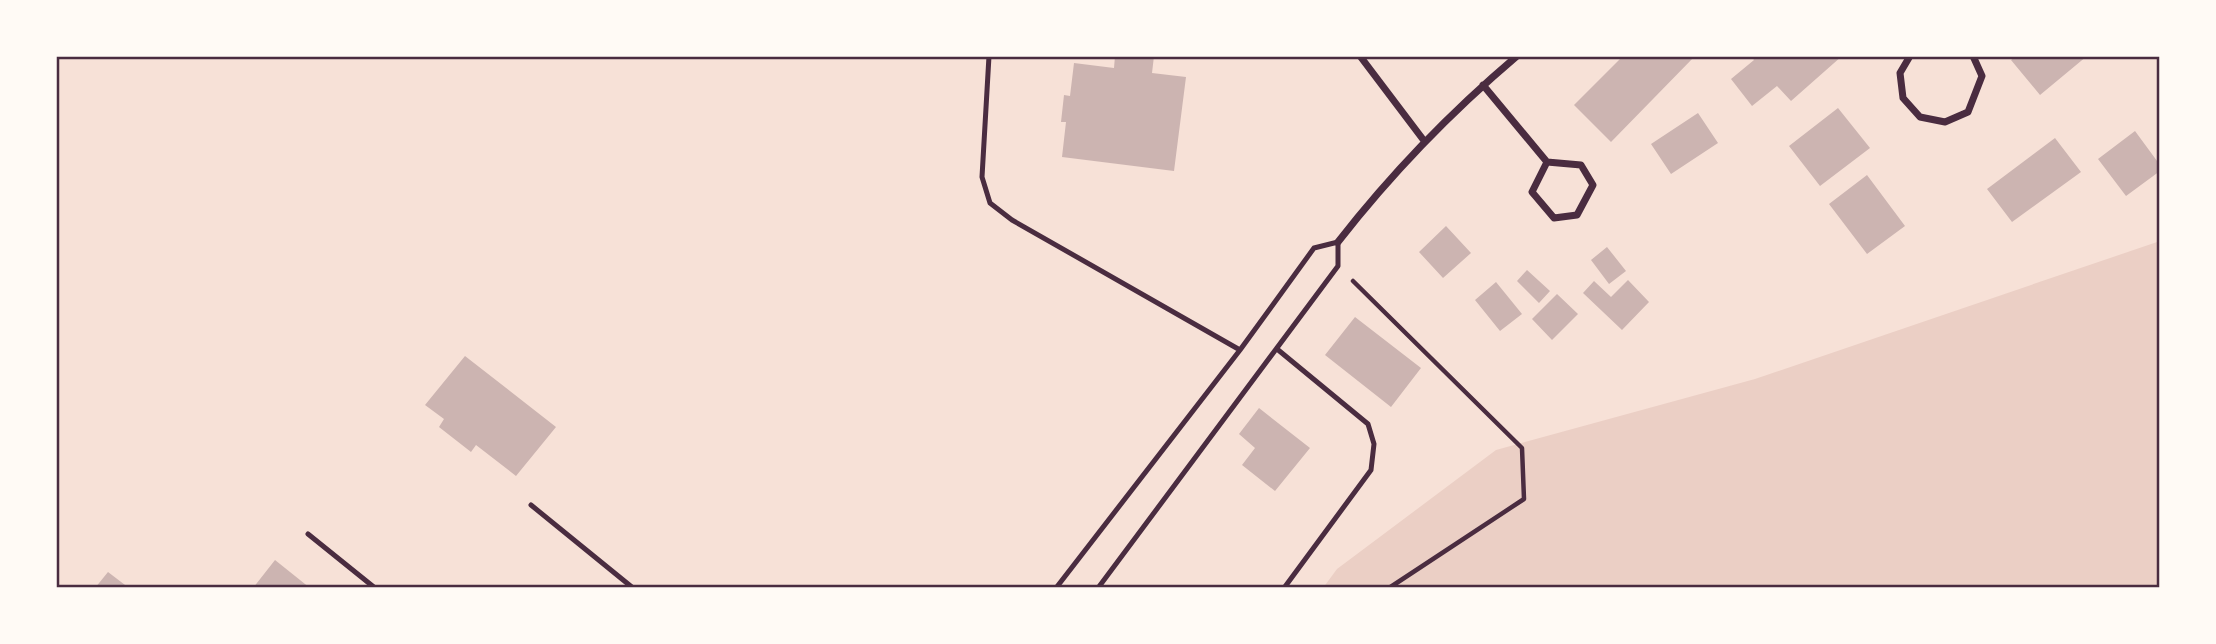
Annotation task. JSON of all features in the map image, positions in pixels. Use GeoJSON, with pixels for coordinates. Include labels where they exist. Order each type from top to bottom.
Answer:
{"type":"FeatureCollection","features":[{"type":"Feature","properties":{"kind":"street"},"geometry":{"type":"LineString","coordinates":[[1360,56],[1425,142]]}},
{"type":"Feature","properties":{"kind":"street"},"geometry":{"type":"LineString","coordinates":[[1338,242],[1363,210],[1425,142],[1517,56]]}},
{"type":"Feature","properties":{"kind":"street"},"geometry":{"type":"LineString","coordinates":[[1910,56],[1900,73],[1903,98],[1920,117],[1945,122],[1968,112],[1982,76],[1973,56]]}},
{"type":"Feature","properties":{"kind":"street"},"geometry":{"type":"LineString","coordinates":[[1483,85],[1547,162],[1581,165],[1593,185],[1577,215],[1554,218],[1532,192],[1547,162]]}},
{"type":"Feature","properties":{"kind":"lane"},"geometry":{"type":"LineString","coordinates":[[989,56],[982,177],[990,203],[1012,220],[1241,350]]}},
{"type":"Feature","properties":{"kind":"lane"},"geometry":{"type":"LineString","coordinates":[[1056,588],[1241,350],[1314,248],[1338,242],[1338,266],[1098,588]]}},
{"type":"Feature","properties":{"kind":"lane"},"geometry":{"type":"LineString","coordinates":[[1278,349],[1368,424],[1374,443],[1371,470],[1284,588]]}},
{"type":"Feature","properties":{"kind":"lane"},"geometry":{"type":"LineString","coordinates":[[531,505],[633,588]]}},
{"type":"Feature","properties":{"kind":"lane"},"geometry":{"type":"LineString","coordinates":[[309,534],[375,588]]}},
{"type":"Feature","properties":{"kind":"path"},"geometry":{"type":"LineString","coordinates":[[1338,266],[1522,448],[1524,499],[1389,588]]}},
{"type":"Feature","properties":{"kind":"shaded area"},"geometry":{"type":"Polygon","coordinates":[[[2160,241],[2160,588],[1323,588],[1337,569],[1496,450],[1755,379],[2160,241]]]}},
{"type":"Feature","properties":{"kind":"building"},"geometry":{"type":"Polygon","coordinates":[[[1115,56],[1154,56],[1152,73],[1186,77],[1174,171],[1062,157],[1066,122],[1061,122],[1064,95],[1070,96],[1074,63],[1114,68],[1115,56]]]}},
{"type":"Feature","properties":{"kind":"building"},"geometry":{"type":"Polygon","coordinates":[[[1623,56],[1695,56],[1611,142],[1574,105],[1623,56]]]}},
{"type":"Feature","properties":{"kind":"building"},"geometry":{"type":"Polygon","coordinates":[[[1751,56],[1842,56],[1791,101],[1777,86],[1752,106],[1731,79],[1754,60],[1751,56]]]}},
{"type":"Feature","properties":{"kind":"building"},"geometry":{"type":"Polygon","coordinates":[[[2016,56],[2087,56],[2040,95],[2011,60],[2016,56]]]}},
{"type":"Feature","properties":{"kind":"building"},"geometry":{"type":"Polygon","coordinates":[[[1838,108],[1870,148],[1820,186],[1789,146],[1838,108]]]}},
{"type":"Feature","properties":{"kind":"building"},"geometry":{"type":"Polygon","coordinates":[[[1698,113],[1718,143],[1671,174],[1651,144],[1698,113]]]}},
{"type":"Feature","properties":{"kind":"building"},"geometry":{"type":"Polygon","coordinates":[[[2135,131],[2160,165],[2160,171],[2126,196],[2098,159],[2135,131]]]}},
{"type":"Feature","properties":{"kind":"building"},"geometry":{"type":"Polygon","coordinates":[[[2055,138],[2081,172],[2012,222],[1987,189],[2055,138]]]}},
{"type":"Feature","properties":{"kind":"building"},"geometry":{"type":"Polygon","coordinates":[[[1867,175],[1905,226],[1867,254],[1829,204],[1867,175]]]}},
{"type":"Feature","properties":{"kind":"building"},"geometry":{"type":"Polygon","coordinates":[[[1446,226],[1471,253],[1443,278],[1419,252],[1446,226]]]}},
{"type":"Feature","properties":{"kind":"building"},"geometry":{"type":"Polygon","coordinates":[[[1607,247],[1626,271],[1609,284],[1591,260],[1607,247]]]}},
{"type":"Feature","properties":{"kind":"building"},"geometry":{"type":"Polygon","coordinates":[[[1527,270],[1550,291],[1539,303],[1517,281],[1527,270]]]}},
{"type":"Feature","properties":{"kind":"building"},"geometry":{"type":"Polygon","coordinates":[[[1628,280],[1649,302],[1622,330],[1583,293],[1594,281],[1611,297],[1628,280]]]}},
{"type":"Feature","properties":{"kind":"building"},"geometry":{"type":"Polygon","coordinates":[[[1496,282],[1522,314],[1500,331],[1475,300],[1496,282]]]}},
{"type":"Feature","properties":{"kind":"building"},"geometry":{"type":"Polygon","coordinates":[[[1557,294],[1578,314],[1552,340],[1532,319],[1557,294]]]}},
{"type":"Feature","properties":{"kind":"building"},"geometry":{"type":"Polygon","coordinates":[[[1355,317],[1421,368],[1391,407],[1325,355],[1355,317]]]}},
{"type":"Feature","properties":{"kind":"building"},"geometry":{"type":"Polygon","coordinates":[[[465,356],[556,427],[516,476],[476,445],[471,452],[439,427],[444,419],[425,405],[465,356]]]}},
{"type":"Feature","properties":{"kind":"building"},"geometry":{"type":"Polygon","coordinates":[[[1259,408],[1310,448],[1275,491],[1242,465],[1255,448],[1239,434],[1259,408]]]}},
{"type":"Feature","properties":{"kind":"building"},"geometry":{"type":"Polygon","coordinates":[[[275,560],[310,588],[253,588],[275,560]]]}},
{"type":"Feature","properties":{"kind":"building"},"geometry":{"type":"Polygon","coordinates":[[[108,572],[129,588],[95,588],[108,572]]]}}]}
